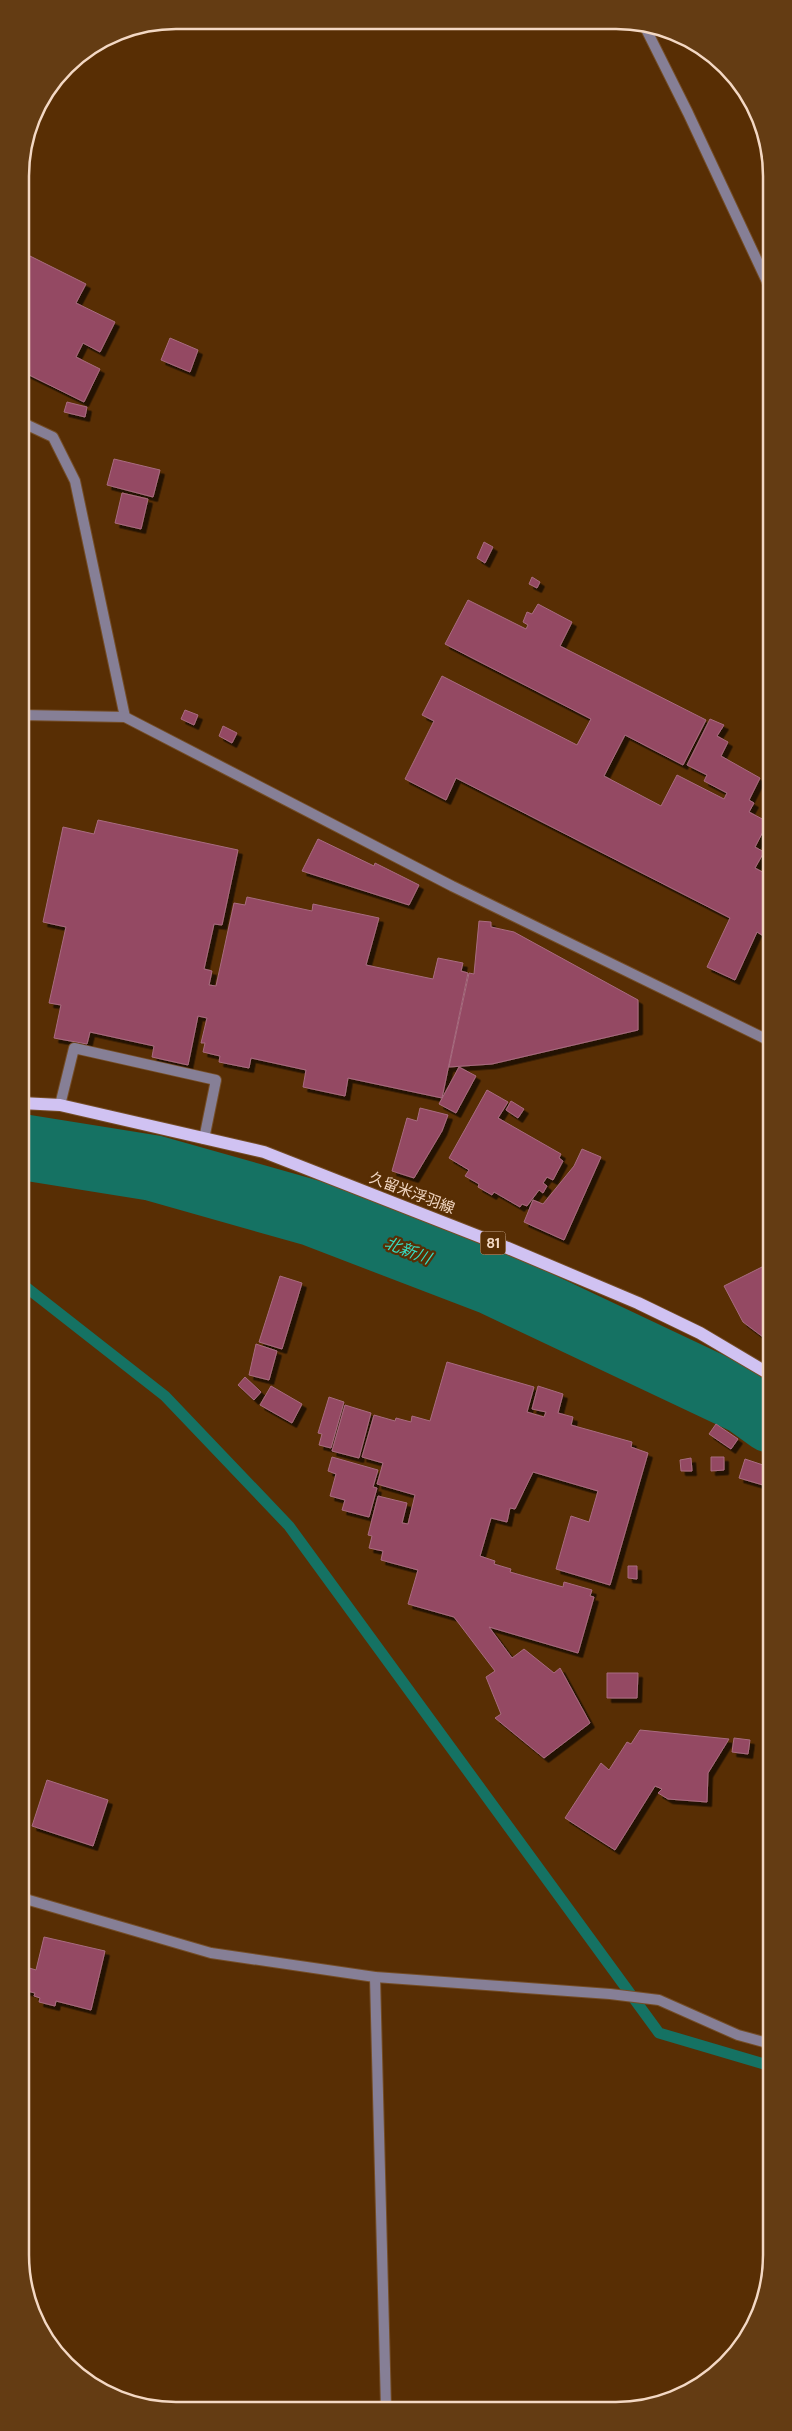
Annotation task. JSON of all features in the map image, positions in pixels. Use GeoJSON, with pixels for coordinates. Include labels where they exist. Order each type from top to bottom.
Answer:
{"type":"FeatureCollection","features":[{"type":"Feature","properties":{"kind":"main road","name":"久留米浮羽線"},"geometry":{"type":"LineString","coordinates":[[29,1104],[60,1106],[264,1152],[602,1288],[700,1333],[763,1370]]}},
{"type":"Feature","properties":{"kind":"street"},"geometry":{"type":"LineString","coordinates":[[648,33],[688,113],[763,273]]}},
{"type":"Feature","properties":{"kind":"street"},"geometry":{"type":"LineString","coordinates":[[29,426],[53,437],[75,481],[125,717]]}},
{"type":"Feature","properties":{"kind":"street"},"geometry":{"type":"LineString","coordinates":[[29,716],[125,717],[452,886],[763,1038]]}},
{"type":"Feature","properties":{"kind":"street"},"geometry":{"type":"LineString","coordinates":[[60,1106],[74,1048],[216,1080],[204,1139]]}},
{"type":"Feature","properties":{"kind":"street"},"geometry":{"type":"LineString","coordinates":[[29,1900],[211,1953],[375,1977],[610,1994],[659,2000],[738,2034],[763,2042]]}},
{"type":"Feature","properties":{"kind":"street"},"geometry":{"type":"LineString","coordinates":[[375,1977],[386,2402]]}},
{"type":"Feature","properties":{"kind":"building"},"geometry":{"type":"Polygon","coordinates":[[[30,256],[86,284],[76,303],[115,322],[100,352],[83,343],[76,357],[100,369],[84,402],[29,375],[30,256]]]}},
{"type":"Feature","properties":{"kind":"building"},"geometry":{"type":"Polygon","coordinates":[[[170,338],[198,350],[190,372],[161,360],[170,338]]]}},
{"type":"Feature","properties":{"kind":"building"},"geometry":{"type":"Polygon","coordinates":[[[67,402],[87,407],[85,417],[64,412],[67,402]]]}},
{"type":"Feature","properties":{"kind":"building"},"geometry":{"type":"Polygon","coordinates":[[[114,459],[160,470],[153,497],[107,485],[114,459]]]}},
{"type":"Feature","properties":{"kind":"building"},"geometry":{"type":"Polygon","coordinates":[[[122,493],[148,499],[141,529],[115,523],[122,493]]]}},
{"type":"Feature","properties":{"kind":"building"},"geometry":{"type":"Polygon","coordinates":[[[484,542],[493,547],[485,563],[477,558],[484,542]]]}},
{"type":"Feature","properties":{"kind":"building"},"geometry":{"type":"Polygon","coordinates":[[[532,577],[540,582],[537,588],[529,584],[532,577]]]}},
{"type":"Feature","properties":{"kind":"building"},"geometry":{"type":"Polygon","coordinates":[[[468,600],[526,629],[528,625],[523,622],[527,612],[532,614],[538,604],[572,622],[560,646],[706,720],[683,765],[625,735],[604,776],[661,806],[677,775],[724,799],[727,793],[704,781],[707,775],[687,765],[710,719],[724,725],[717,736],[728,742],[721,756],[760,778],[749,800],[754,803],[749,812],[763,819],[763,832],[755,847],[763,851],[763,854],[755,868],[763,872],[763,936],[757,932],[735,980],[707,967],[730,918],[456,778],[446,800],[405,779],[434,721],[422,715],[442,676],[577,745],[591,719],[445,644],[468,600]]]}},
{"type":"Feature","properties":{"kind":"building"},"geometry":{"type":"Polygon","coordinates":[[[185,710],[198,715],[194,725],[181,719],[185,710]]]}},
{"type":"Feature","properties":{"kind":"building"},"geometry":{"type":"Polygon","coordinates":[[[223,726],[237,733],[232,743],[219,736],[223,726]]]}},
{"type":"Feature","properties":{"kind":"building"},"geometry":{"type":"Polygon","coordinates":[[[98,820],[238,850],[222,925],[214,924],[204,969],[212,971],[209,985],[216,986],[234,903],[245,905],[247,897],[312,911],[313,904],[379,918],[366,965],[433,979],[438,958],[463,963],[461,971],[468,973],[442,1098],[348,1078],[345,1096],[303,1087],[306,1070],[251,1058],[249,1068],[219,1062],[220,1056],[203,1052],[205,1043],[201,1043],[207,1018],[198,1016],[188,1065],[152,1057],[154,1046],[90,1032],[87,1044],[54,1038],[61,1005],[49,1003],[66,927],[43,922],[63,827],[94,834],[98,820]]]}},
{"type":"Feature","properties":{"kind":"building"},"geometry":{"type":"Polygon","coordinates":[[[318,839],[374,866],[375,863],[419,885],[409,905],[302,871],[318,839]]]}},
{"type":"Feature","properties":{"kind":"building"},"geometry":{"type":"Polygon","coordinates":[[[479,921],[491,922],[491,927],[514,932],[638,1000],[638,1030],[492,1064],[449,1067],[469,973],[474,974],[479,921]]]}},
{"type":"Feature","properties":{"kind":"building"},"geometry":{"type":"Polygon","coordinates":[[[459,1067],[476,1076],[456,1113],[439,1104],[459,1067]]]}},
{"type":"Feature","properties":{"kind":"building"},"geometry":{"type":"Polygon","coordinates":[[[487,1090],[508,1102],[498,1118],[561,1154],[559,1158],[563,1161],[553,1180],[547,1177],[543,1183],[547,1186],[543,1193],[539,1190],[527,1206],[522,1204],[520,1207],[494,1192],[492,1195],[478,1187],[479,1184],[465,1176],[469,1170],[449,1158],[487,1090]]]}},
{"type":"Feature","properties":{"kind":"building"},"geometry":{"type":"Polygon","coordinates":[[[511,1101],[524,1109],[518,1118],[506,1110],[511,1101]]]}},
{"type":"Feature","properties":{"kind":"building"},"geometry":{"type":"Polygon","coordinates":[[[420,1108],[448,1115],[442,1131],[414,1178],[392,1171],[407,1118],[417,1121],[420,1108]]]}},
{"type":"Feature","properties":{"kind":"building"},"geometry":{"type":"Polygon","coordinates":[[[582,1149],[601,1157],[564,1240],[524,1222],[533,1200],[543,1204],[574,1166],[582,1149]]]}},
{"type":"Feature","properties":{"kind":"building"},"geometry":{"type":"Polygon","coordinates":[[[763,1266],[763,1337],[743,1322],[724,1286],[763,1266]]]}},
{"type":"Feature","properties":{"kind":"building"},"geometry":{"type":"Polygon","coordinates":[[[280,1276],[302,1283],[282,1349],[259,1342],[280,1276]]]}},
{"type":"Feature","properties":{"kind":"building"},"geometry":{"type":"Polygon","coordinates":[[[256,1344],[277,1351],[269,1380],[249,1375],[256,1344]]]}},
{"type":"Feature","properties":{"kind":"building"},"geometry":{"type":"Polygon","coordinates":[[[447,1362],[534,1387],[527,1412],[544,1417],[546,1412],[532,1409],[538,1386],[563,1394],[558,1413],[573,1417],[571,1425],[632,1442],[631,1447],[648,1453],[610,1585],[556,1569],[571,1516],[589,1522],[598,1491],[533,1472],[515,1509],[510,1508],[507,1522],[491,1518],[480,1556],[495,1561],[494,1564],[511,1569],[510,1572],[563,1587],[564,1582],[592,1590],[590,1596],[594,1597],[578,1653],[489,1627],[512,1658],[524,1649],[554,1673],[560,1668],[590,1723],[544,1758],[495,1718],[501,1714],[486,1677],[495,1671],[454,1617],[408,1604],[418,1570],[381,1560],[383,1551],[369,1548],[372,1536],[368,1535],[378,1496],[407,1503],[402,1523],[408,1524],[415,1495],[377,1484],[383,1463],[362,1457],[374,1415],[395,1421],[396,1418],[411,1422],[412,1416],[430,1421],[447,1362]]]}},
{"type":"Feature","properties":{"kind":"building"},"geometry":{"type":"Polygon","coordinates":[[[245,1377],[261,1392],[254,1400],[238,1385],[245,1377]]]}},
{"type":"Feature","properties":{"kind":"building"},"geometry":{"type":"Polygon","coordinates":[[[271,1386],[302,1404],[292,1423],[260,1405],[271,1386]]]}},
{"type":"Feature","properties":{"kind":"building"},"geometry":{"type":"Polygon","coordinates":[[[329,1397],[344,1402],[331,1448],[319,1445],[322,1434],[318,1433],[329,1397]]]}},
{"type":"Feature","properties":{"kind":"building"},"geometry":{"type":"Polygon","coordinates":[[[345,1405],[371,1413],[359,1458],[332,1451],[345,1405]]]}},
{"type":"Feature","properties":{"kind":"building"},"geometry":{"type":"Polygon","coordinates":[[[716,1424],[738,1439],[731,1449],[709,1434],[716,1424]]]}},
{"type":"Feature","properties":{"kind":"building"},"geometry":{"type":"Polygon","coordinates":[[[332,1457],[378,1470],[373,1487],[377,1488],[369,1517],[342,1510],[345,1500],[330,1496],[336,1474],[328,1471],[332,1457]]]}},
{"type":"Feature","properties":{"kind":"building"},"geometry":{"type":"Polygon","coordinates":[[[711,1457],[724,1457],[724,1470],[711,1471],[711,1457]]]}},
{"type":"Feature","properties":{"kind":"building"},"geometry":{"type":"Polygon","coordinates":[[[691,1458],[692,1471],[681,1471],[680,1460],[691,1458]]]}},
{"type":"Feature","properties":{"kind":"building"},"geometry":{"type":"Polygon","coordinates":[[[745,1459],[763,1465],[763,1485],[739,1478],[745,1459]]]}},
{"type":"Feature","properties":{"kind":"building"},"geometry":{"type":"Polygon","coordinates":[[[628,1566],[637,1566],[637,1579],[628,1578],[628,1566]]]}},
{"type":"Feature","properties":{"kind":"building"},"geometry":{"type":"Polygon","coordinates":[[[607,1673],[638,1673],[637,1698],[607,1698],[607,1673]]]}},
{"type":"Feature","properties":{"kind":"building"},"geometry":{"type":"Polygon","coordinates":[[[640,1730],[729,1739],[708,1773],[707,1802],[668,1799],[658,1793],[662,1789],[655,1786],[615,1850],[565,1818],[601,1763],[609,1770],[627,1742],[631,1744],[640,1730]]]}},
{"type":"Feature","properties":{"kind":"building"},"geometry":{"type":"Polygon","coordinates":[[[734,1738],[750,1740],[748,1754],[732,1752],[734,1738]]]}},
{"type":"Feature","properties":{"kind":"building"},"geometry":{"type":"Polygon","coordinates":[[[47,1780],[108,1800],[93,1846],[32,1826],[47,1780]]]}},
{"type":"Feature","properties":{"kind":"building"},"geometry":{"type":"Polygon","coordinates":[[[44,1937],[105,1951],[91,2010],[56,2001],[55,2006],[39,2002],[40,1998],[34,1996],[35,1993],[29,1992],[29,1968],[36,1970],[44,1937]]]}},
{"type":"Feature","properties":{"kind":"waterway","name":"北新川"},"geometry":{"type":"LineString","coordinates":[[29,1148],[153,1168],[312,1213],[492,1282],[746,1402],[763,1414]]}},
{"type":"Feature","properties":{"kind":"waterway"},"geometry":{"type":"LineString","coordinates":[[29,1289],[165,1396],[289,1526],[659,2033],[763,2064]]}}]}
